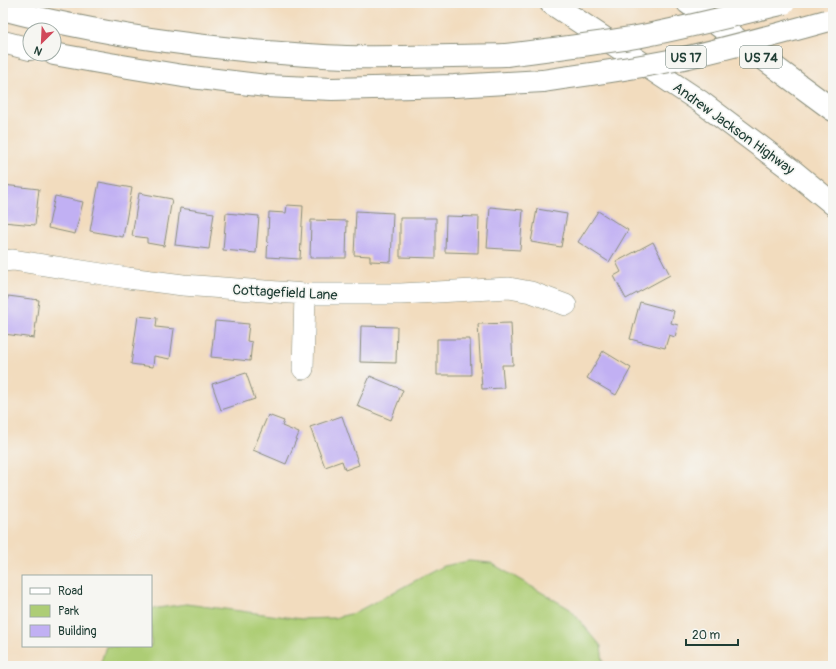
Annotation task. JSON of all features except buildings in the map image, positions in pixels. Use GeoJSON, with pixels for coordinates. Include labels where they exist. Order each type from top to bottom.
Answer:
{"type":"FeatureCollection","features":[{"type":"Feature","properties":{"kind":"highway","name":"Andrew Jackson Highway"},"geometry":{"type":"LineString","coordinates":[[551,3],[701,102],[793,171],[833,204]]}},
{"type":"Feature","properties":{"kind":"highway","name":"US 74"},"geometry":{"type":"LineString","coordinates":[[688,3],[833,110]]}},
{"type":"Feature","properties":{"kind":"highway"},"geometry":{"type":"LineString","coordinates":[[3,9],[26,16],[132,37],[189,45],[345,57],[435,57],[506,55],[588,45],[642,36],[704,23],[784,3]]}},
{"type":"Feature","properties":{"kind":"highway","name":"US 17"},"geometry":{"type":"LineString","coordinates":[[62,55],[183,76],[266,86],[340,88],[454,86],[543,81],[616,70],[684,58],[768,38],[829,20]]}},
{"type":"Feature","properties":{"kind":"highway"},"geometry":{"type":"LineString","coordinates":[[3,42],[22,47]]}},
{"type":"Feature","properties":{"kind":"street","name":"Cottagefield Lane"},"geometry":{"type":"LineString","coordinates":[[3,261],[13,260],[183,285],[305,294],[401,294],[509,288],[531,292],[566,305]]}},
{"type":"Feature","properties":{"kind":"street"},"geometry":{"type":"LineString","coordinates":[[303,369],[305,294]]}},
{"type":"Feature","properties":{"kind":"green space"},"geometry":{"type":"Polygon","coordinates":[[[469,561],[491,563],[570,609],[601,646],[603,662],[600,666],[98,666],[106,647],[152,647],[152,609],[186,604],[302,619],[334,618],[354,613],[443,566],[469,561]]]}}]}
